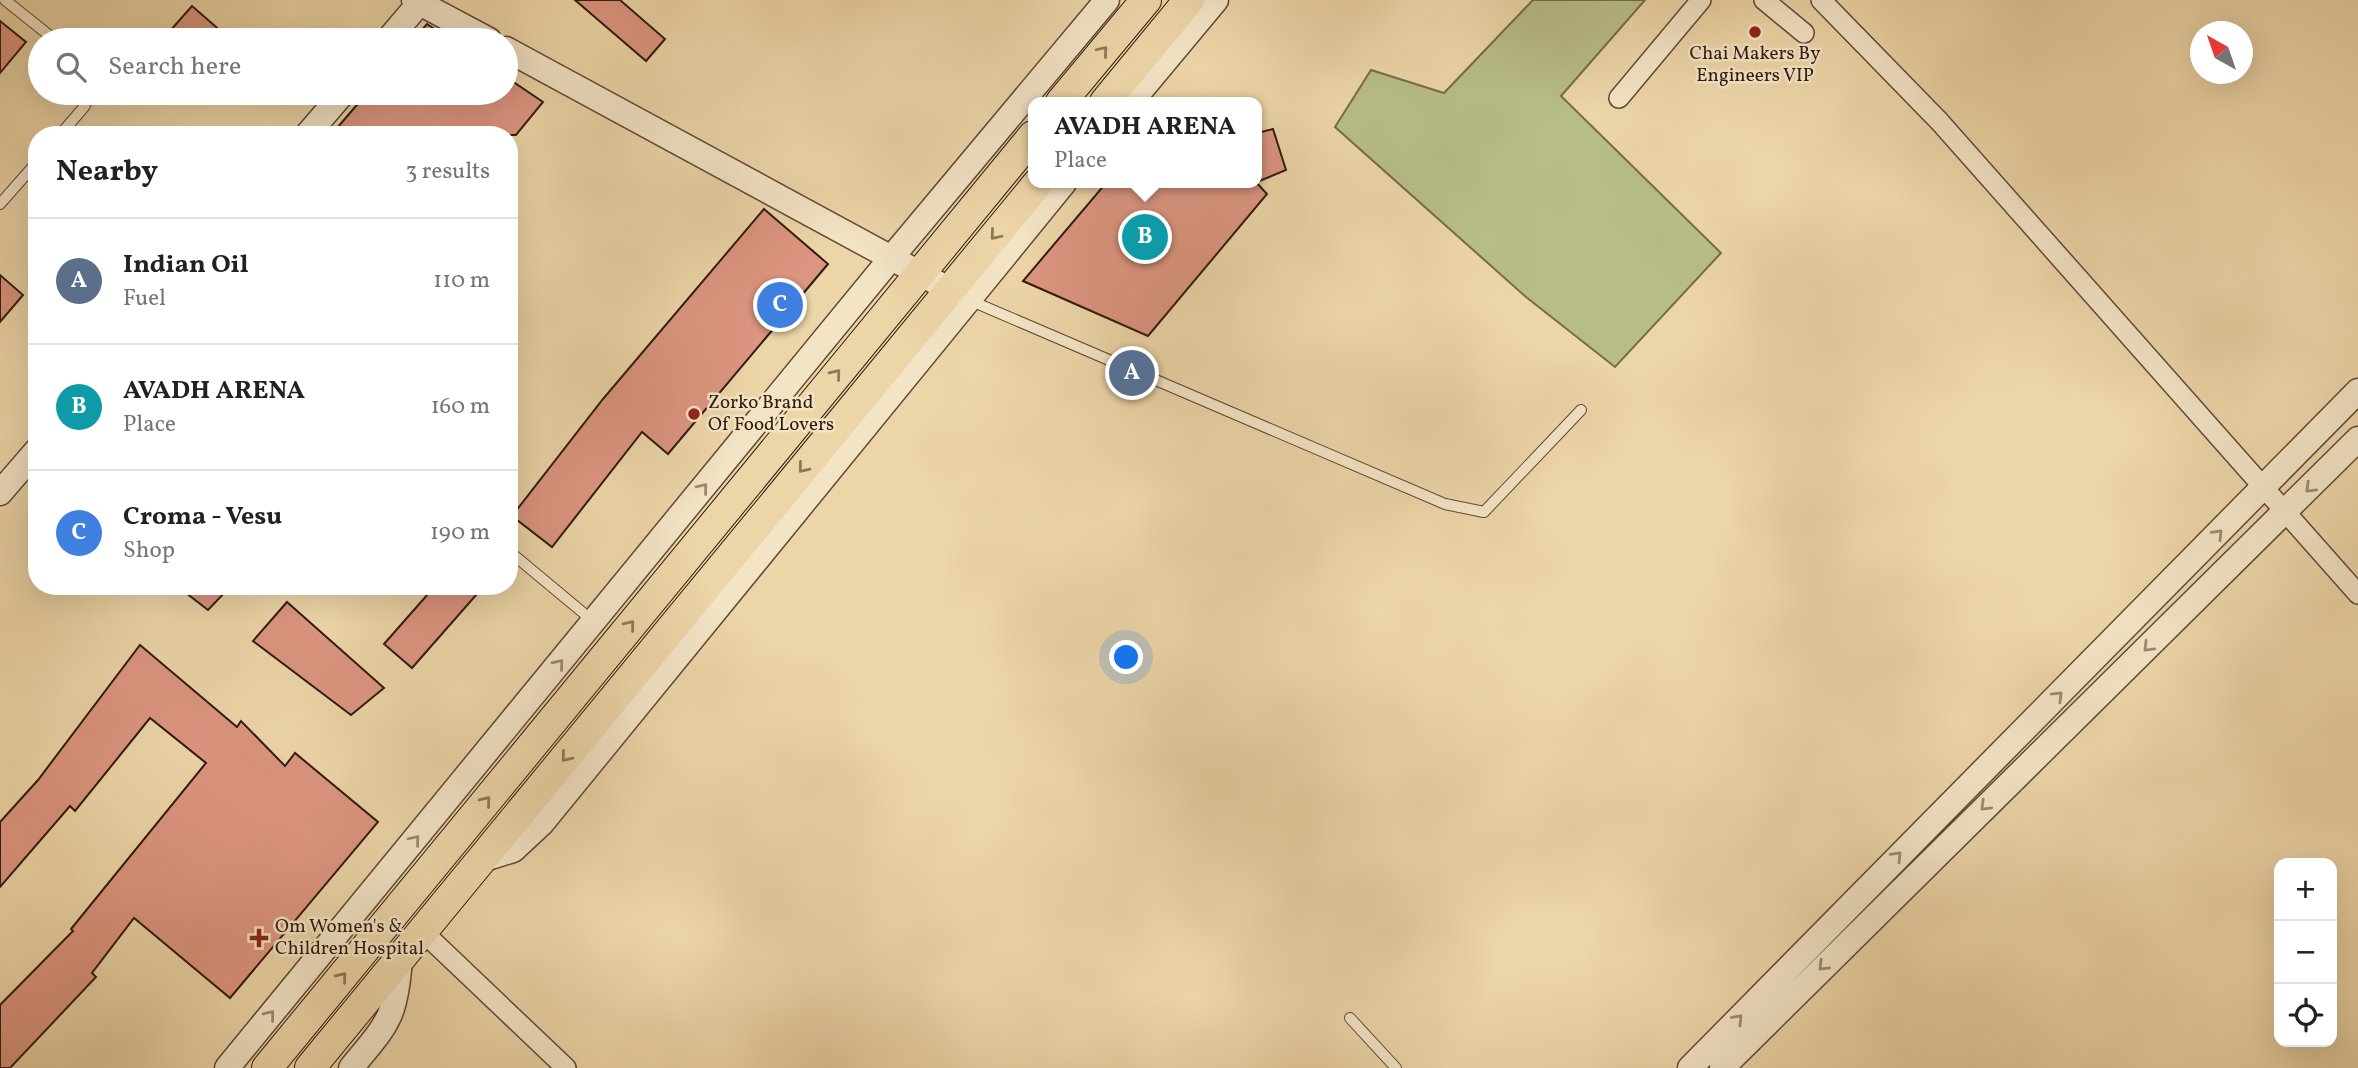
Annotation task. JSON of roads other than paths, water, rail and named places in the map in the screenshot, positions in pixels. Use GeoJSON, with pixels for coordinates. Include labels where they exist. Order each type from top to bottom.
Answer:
{"type":"FeatureCollection","features":[{"type":"Feature","properties":{"kind":"main road"},"geometry":{"type":"LineString","coordinates":[[1065,97],[1146,0]]}},
{"type":"Feature","properties":{"kind":"main road"},"geometry":{"type":"LineString","coordinates":[[1109,97],[1189,0]]}},
{"type":"Feature","properties":{"kind":"main road"},"geometry":{"type":"LineString","coordinates":[[267,1068],[1028,142]]}},
{"type":"Feature","properties":{"kind":"main road"},"geometry":{"type":"LineString","coordinates":[[310,1068],[481,860],[960,294],[1034,188]]}},
{"type":"Feature","properties":{"kind":"street"},"geometry":{"type":"LineString","coordinates":[[227,1068],[892,257],[1107,0]]}},
{"type":"Feature","properties":{"kind":"street"},"geometry":{"type":"LineString","coordinates":[[1135,97],[1216,0]]}},
{"type":"Feature","properties":{"kind":"street"},"geometry":{"type":"LineString","coordinates":[[1619,98],[1701,0]]}},
{"type":"Feature","properties":{"kind":"street"},"geometry":{"type":"LineString","coordinates":[[1764,0],[1804,33]]}},
{"type":"Feature","properties":{"kind":"street"},"geometry":{"type":"LineString","coordinates":[[1821,0],[1939,121],[2358,594]]}},
{"type":"Feature","properties":{"kind":"street"},"geometry":{"type":"LineString","coordinates":[[398,28],[419,1],[467,28]]}},
{"type":"Feature","properties":{"kind":"street"},"geometry":{"type":"LineString","coordinates":[[518,55],[960,294],[1059,188]]}},
{"type":"Feature","properties":{"kind":"street"},"geometry":{"type":"LineString","coordinates":[[315,126],[333,105]]}},
{"type":"Feature","properties":{"kind":"street"},"geometry":{"type":"LineString","coordinates":[[1690,1068],[2358,391]]}},
{"type":"Feature","properties":{"kind":"street"},"geometry":{"type":"LineString","coordinates":[[1722,1068],[2358,439]]}},
{"type":"Feature","properties":{"kind":"street"},"geometry":{"type":"LineString","coordinates":[[0,493],[28,460]]}},
{"type":"Feature","properties":{"kind":"street"},"geometry":{"type":"LineString","coordinates":[[422,932],[566,1068]]}},
{"type":"Feature","properties":{"kind":"street"},"geometry":{"type":"LineString","coordinates":[[351,1068],[392,1014],[398,1000],[400,958]]}},
{"type":"Feature","properties":{"kind":"lane"},"geometry":{"type":"LineString","coordinates":[[5,0],[40,28]]}},
{"type":"Feature","properties":{"kind":"lane"},"geometry":{"type":"LineString","coordinates":[[68,126],[85,105]]}},
{"type":"Feature","properties":{"kind":"lane"},"geometry":{"type":"LineString","coordinates":[[0,204],[28,172]]}},
{"type":"Feature","properties":{"kind":"lane"},"geometry":{"type":"LineString","coordinates":[[960,294],[1445,504],[1484,512],[1581,410]]}},
{"type":"Feature","properties":{"kind":"lane"},"geometry":{"type":"LineString","coordinates":[[518,559],[594,622]]}},
{"type":"Feature","properties":{"kind":"lane"},"geometry":{"type":"LineString","coordinates":[[1350,1018],[1396,1068]]}},
{"type":"Feature","properties":{"kind":"place","name":"Chai Makers By Engineers VIP"},"geometry":{"type":"Point","coordinates":[1755,32]}},
{"type":"Feature","properties":{"kind":"place","name":"AVADH ARENA"},"geometry":{"type":"Point","coordinates":[1145,237]}},
{"type":"Feature","properties":{"kind":"place","name":"Croma - Vesu"},"geometry":{"type":"Point","coordinates":[780,305]}},
{"type":"Feature","properties":{"kind":"place","name":"Indian Oil"},"geometry":{"type":"Point","coordinates":[1132,373]}},
{"type":"Feature","properties":{"kind":"place","name":"Zorko Brand Of Food Lovers"},"geometry":{"type":"Point","coordinates":[694,414]}},
{"type":"Feature","properties":{"kind":"place","name":"Om Women's & Children Hospital"},"geometry":{"type":"Point","coordinates":[259,938]}}]}
